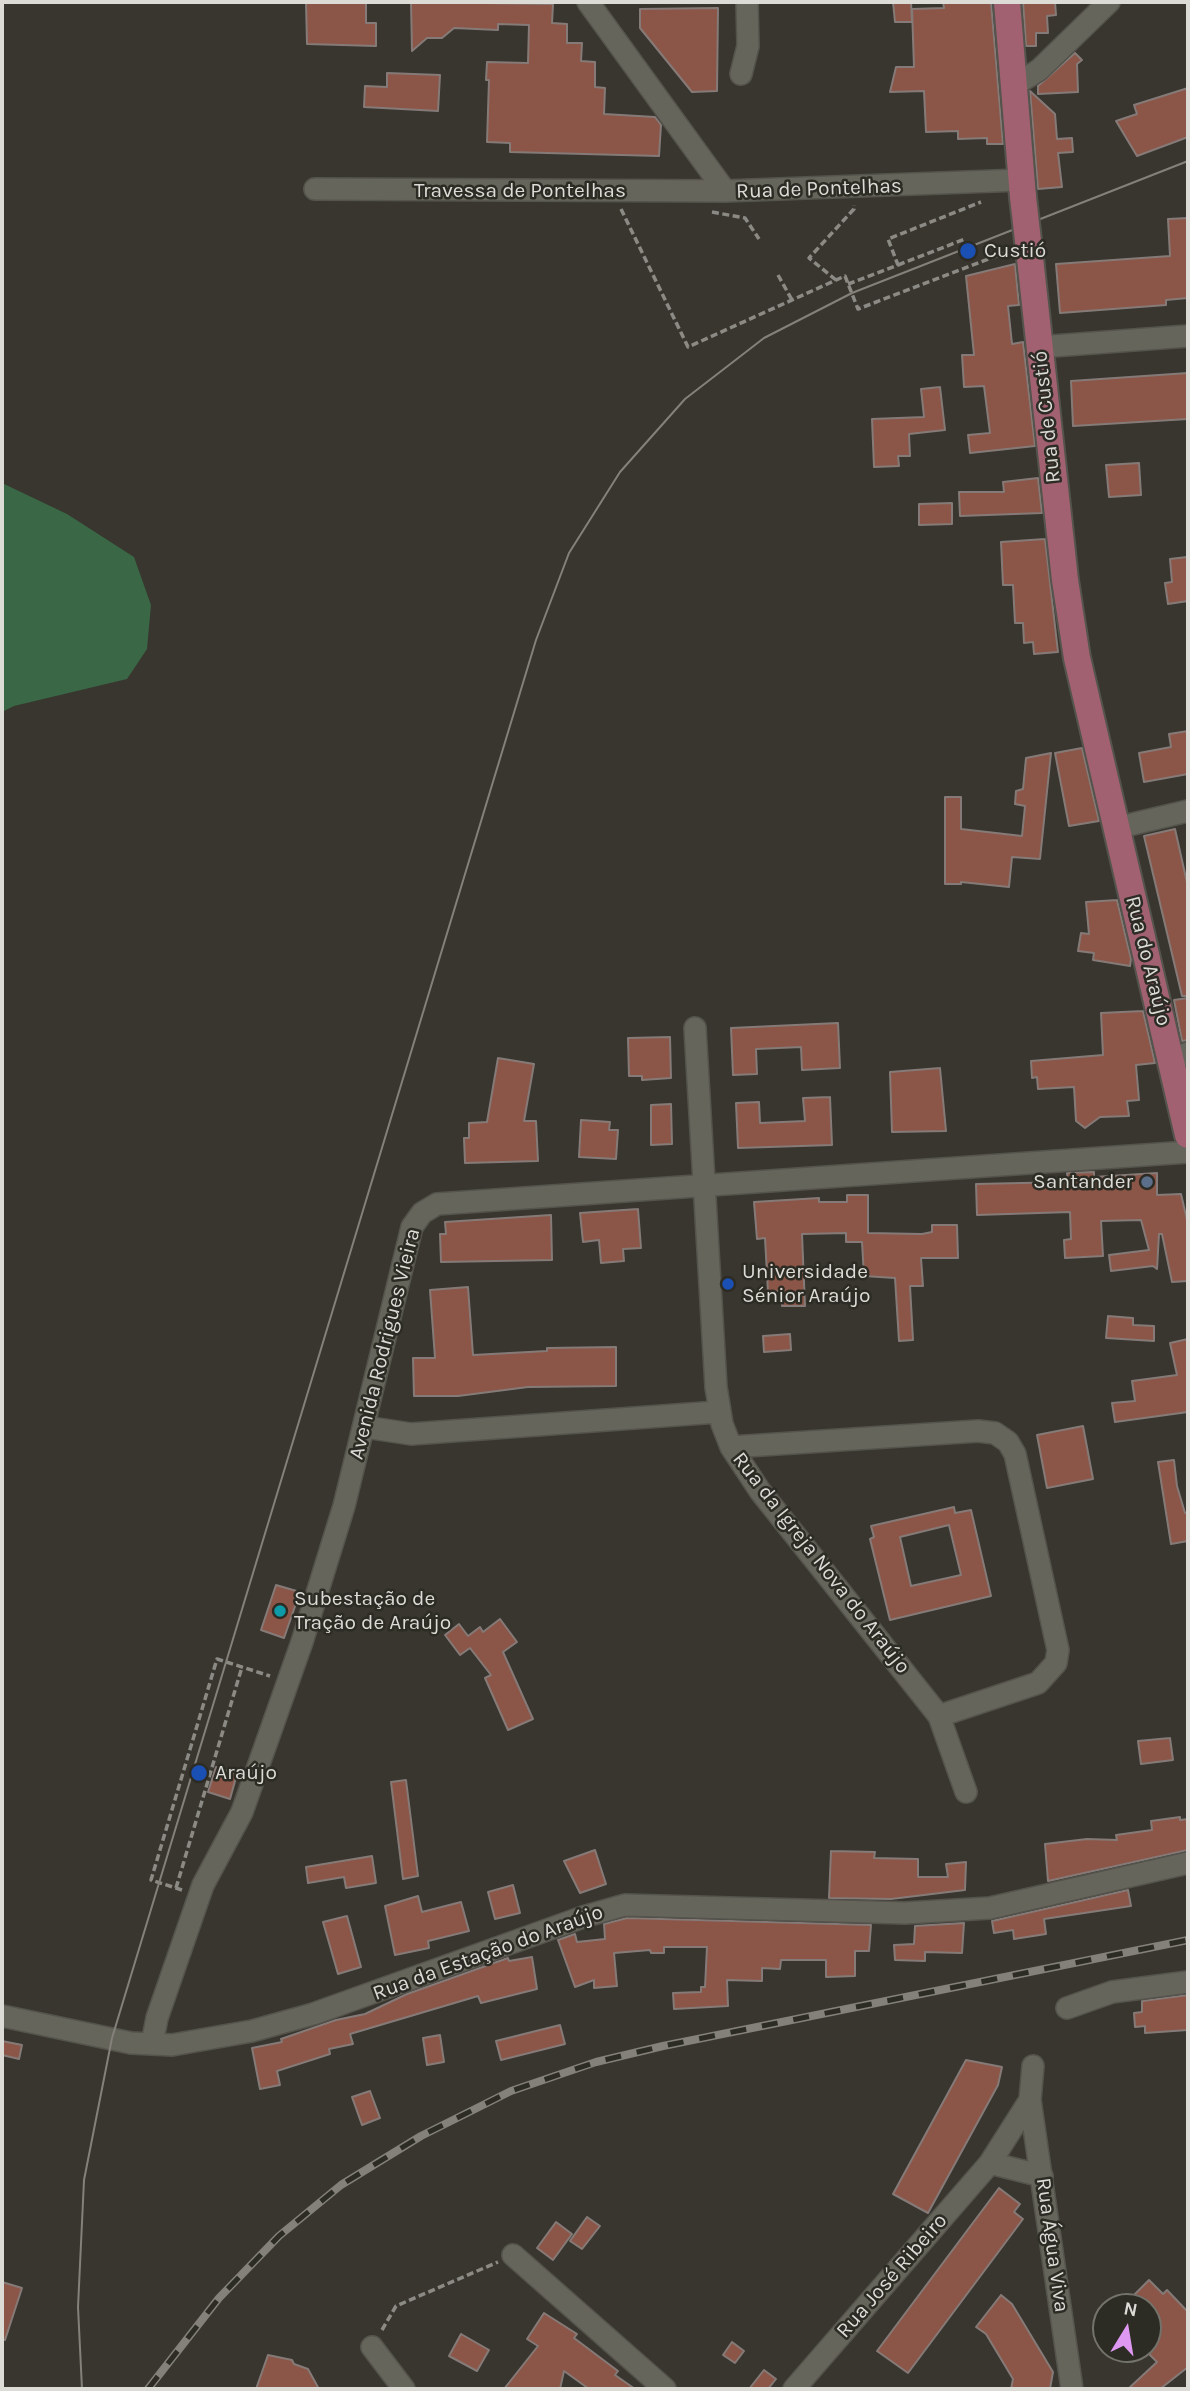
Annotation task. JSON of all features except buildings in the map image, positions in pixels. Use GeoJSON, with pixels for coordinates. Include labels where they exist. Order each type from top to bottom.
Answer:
{"type":"FeatureCollection","features":[{"type":"Feature","properties":{"kind":"main road","name":"Rua de Custió"},"geometry":{"type":"LineString","coordinates":[[1007,2],[1022,188],[1022,258],[1039,347],[1077,657],[1116,828]]}},
{"type":"Feature","properties":{"kind":"main road","name":"Rua do Araújo"},"geometry":{"type":"LineString","coordinates":[[1116,828],[1180,1056],[1188,1135]]}},
{"type":"Feature","properties":{"kind":"street","name":"Rua de Pontelhas"},"geometry":{"type":"LineString","coordinates":[[588,2],[725,191],[977,183],[1022,188]]}},
{"type":"Feature","properties":{"kind":"street"},"geometry":{"type":"LineString","coordinates":[[741,74],[748,46],[747,2]]}},
{"type":"Feature","properties":{"kind":"street"},"geometry":{"type":"LineString","coordinates":[[1013,86],[1039,70],[1109,2]]}},
{"type":"Feature","properties":{"kind":"street","name":"Travessa de Pontelhas"},"geometry":{"type":"LineString","coordinates":[[315,189],[725,191]]}},
{"type":"Feature","properties":{"kind":"street"},"geometry":{"type":"LineString","coordinates":[[1039,347],[1188,336]]}},
{"type":"Feature","properties":{"kind":"street"},"geometry":{"type":"LineString","coordinates":[[1116,828],[1188,811]]}},
{"type":"Feature","properties":{"kind":"street","name":"Rua da Igreja Nova do Araújo"},"geometry":{"type":"LineString","coordinates":[[695,1028],[718,1412],[731,1447],[760,1491],[939,1716],[966,1792]]}},
{"type":"Feature","properties":{"kind":"street","name":"Avenida Rodrigues Vieira"},"geometry":{"type":"LineString","coordinates":[[152,2044],[157,2018],[200,1896],[242,1812],[289,1681],[344,1506],[412,1227],[422,1213],[436,1204],[1188,1152]]}},
{"type":"Feature","properties":{"kind":"street"},"geometry":{"type":"LineString","coordinates":[[365,1427],[411,1434],[718,1412]]}},
{"type":"Feature","properties":{"kind":"street"},"geometry":{"type":"LineString","coordinates":[[731,1447],[978,1431],[995,1433],[1008,1442],[1015,1454],[1056,1637],[1056,1663],[1038,1683],[939,1716]]}},
{"type":"Feature","properties":{"kind":"street","name":"Rua da Estação do Araújo"},"geometry":{"type":"LineString","coordinates":[[2,2016],[97,2037],[152,2044],[200,2042],[313,2014],[586,1916],[625,1905],[905,1913],[990,1908],[1188,1863]]}},
{"type":"Feature","properties":{"kind":"street"},"geometry":{"type":"LineString","coordinates":[[1068,2008],[1112,1992],[1188,1982]]}},
{"type":"Feature","properties":{"kind":"street","name":"Rua José Ribeiro"},"geometry":{"type":"LineString","coordinates":[[794,2389],[990,2163],[1031,2100],[1033,2066]]}},
{"type":"Feature","properties":{"kind":"street","name":"Rua Água Viva"},"geometry":{"type":"LineString","coordinates":[[1031,2100],[1072,2389]]}},
{"type":"Feature","properties":{"kind":"street"},"geometry":{"type":"LineString","coordinates":[[990,2163],[1042,2176]]}},
{"type":"Feature","properties":{"kind":"street"},"geometry":{"type":"LineString","coordinates":[[513,2255],[665,2389]]}},
{"type":"Feature","properties":{"kind":"street"},"geometry":{"type":"LineString","coordinates":[[372,2347],[404,2389]]}},
{"type":"Feature","properties":{"kind":"path"},"geometry":{"type":"LineString","coordinates":[[898,265],[888,239],[981,203],[977,183]]}},
{"type":"Feature","properties":{"kind":"path"},"geometry":{"type":"LineString","coordinates":[[836,280],[809,258],[855,209],[851,188]]}},
{"type":"Feature","properties":{"kind":"path"},"geometry":{"type":"LineString","coordinates":[[612,191],[688,347],[845,276],[858,309],[1022,258]]}},
{"type":"Feature","properties":{"kind":"path"},"geometry":{"type":"LineString","coordinates":[[702,191],[705,211],[745,218],[759,239]]}},
{"type":"Feature","properties":{"kind":"path"},"geometry":{"type":"LineString","coordinates":[[848,284],[965,239]]}},
{"type":"Feature","properties":{"kind":"path"},"geometry":{"type":"LineString","coordinates":[[778,275],[792,300]]}},
{"type":"Feature","properties":{"kind":"path"},"geometry":{"type":"LineString","coordinates":[[200,1896],[151,1880],[217,1659],[289,1681]]}},
{"type":"Feature","properties":{"kind":"path"},"geometry":{"type":"LineString","coordinates":[[176,1888],[242,1667]]}},
{"type":"Feature","properties":{"kind":"path"},"geometry":{"type":"LineString","coordinates":[[372,2347],[396,2306],[513,2255]]}},
{"type":"Feature","properties":{"kind":"green space"},"geometry":{"type":"Polygon","coordinates":[[[2,483],[67,514],[134,557],[151,605],[147,649],[127,679],[14,706],[2,712],[2,483]]]}},
{"type":"Feature","properties":{"kind":"tram line"},"geometry":{"type":"LineString","coordinates":[[82,2389],[78,2307],[84,2180],[112,2038],[536,640],[569,553],[620,472],[685,399],[764,338],[852,293],[1188,161]]}},
{"type":"Feature","properties":{"kind":"railway"},"geometry":{"type":"LineString","coordinates":[[148,2389],[219,2298],[279,2236],[341,2185],[421,2136],[511,2091],[596,2062],[663,2046],[1188,1940]]}},
{"type":"Feature","properties":{"kind":"place","name":"Custió"},"geometry":{"type":"Point","coordinates":[968,251]}},
{"type":"Feature","properties":{"kind":"place","name":"Santander"},"geometry":{"type":"Point","coordinates":[1147,1182]}},
{"type":"Feature","properties":{"kind":"place","name":"Universidade Sénior Araújo"},"geometry":{"type":"Point","coordinates":[728,1284]}},
{"type":"Feature","properties":{"kind":"place","name":"Subestação de Tração de Araújo"},"geometry":{"type":"Point","coordinates":[280,1611]}},
{"type":"Feature","properties":{"kind":"place","name":"Araújo"},"geometry":{"type":"Point","coordinates":[199,1773]}}]}
